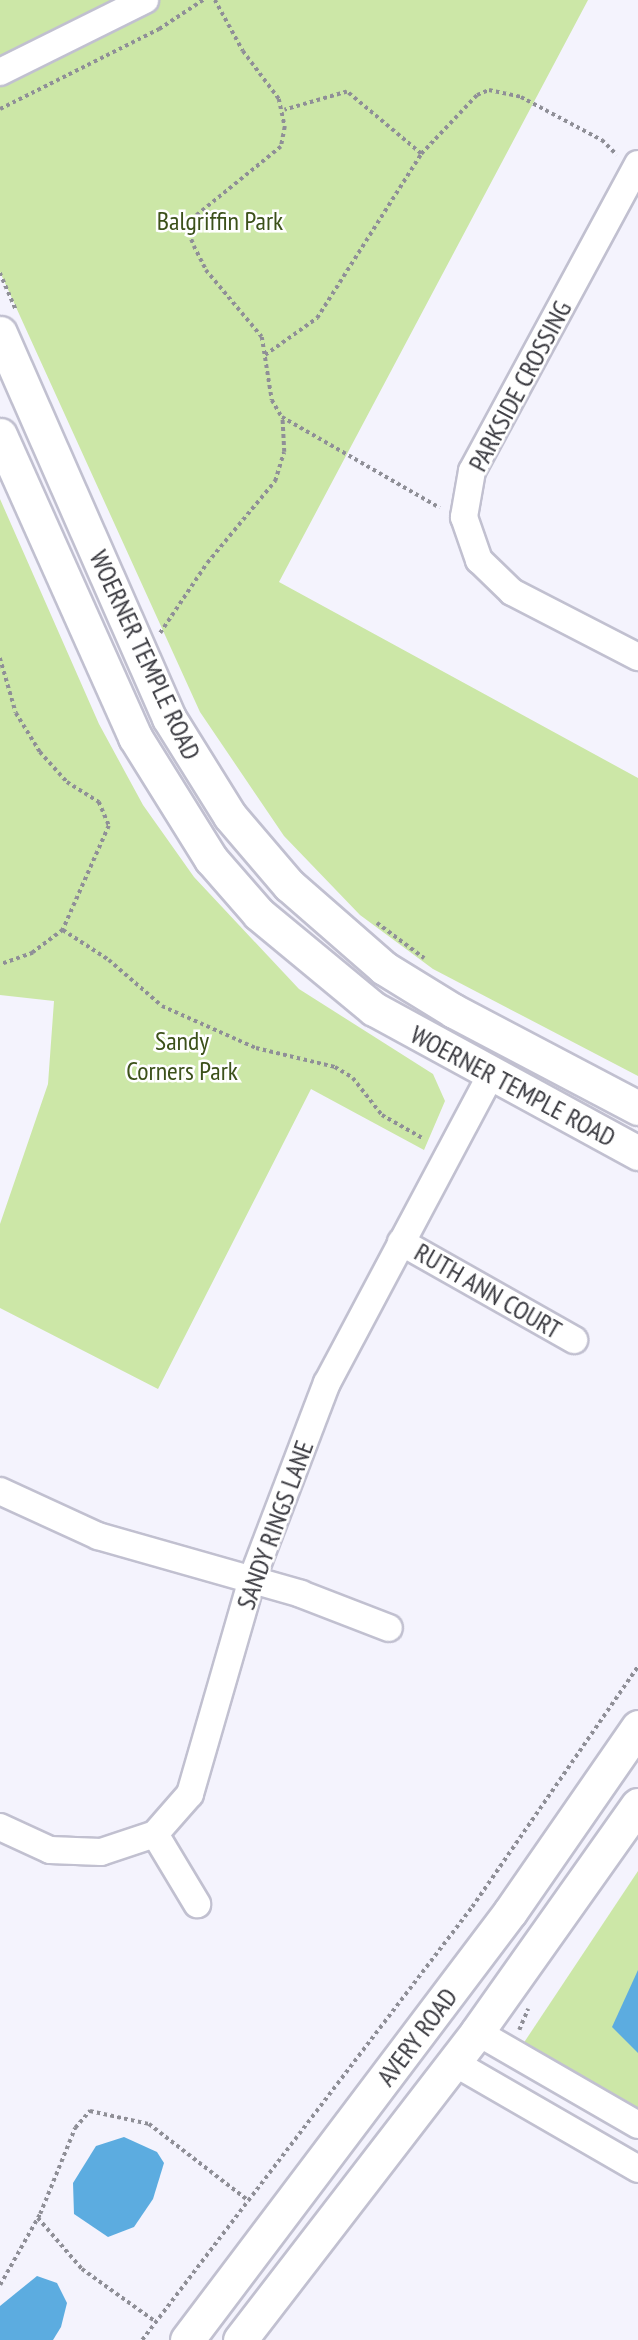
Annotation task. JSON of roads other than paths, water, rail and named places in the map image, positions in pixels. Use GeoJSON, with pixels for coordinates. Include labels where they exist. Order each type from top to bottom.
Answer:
{"type":"FeatureCollection","features":[{"type":"Feature","properties":{"kind":"main road","name":"WOERNER TEMPLE ROAD"},"geometry":{"type":"LineString","coordinates":[[11,328],[169,718],[230,816],[289,885],[384,968],[454,1011],[638,1108]]}},
{"type":"Feature","properties":{"kind":"main road","name":"WOERNER TEMPLE ROAD"},"geometry":{"type":"LineString","coordinates":[[0,435],[135,737],[211,859],[313,963],[374,1009],[490,1076],[638,1153]]}},
{"type":"Feature","properties":{"kind":"main road","name":"AVERY ROAD"},"geometry":{"type":"LineString","coordinates":[[187,2340],[510,1912],[638,1727]]}},
{"type":"Feature","properties":{"kind":"main road","name":"AVERY ROAD"},"geometry":{"type":"LineString","coordinates":[[240,2340],[477,2032],[638,1805]]}},
{"type":"Feature","properties":{"kind":"street"},"geometry":{"type":"LineString","coordinates":[[0,72],[145,0]]}},
{"type":"Feature","properties":{"kind":"street","name":"PARKSIDE CROSSING"},"geometry":{"type":"LineString","coordinates":[[636,168],[472,471],[466,509],[479,560],[512,592],[638,657]]}},
{"type":"Feature","properties":{"kind":"street","name":"SANDY RINGS LANE"},"geometry":{"type":"LineString","coordinates":[[155,1834],[190,1794],[252,1579],[327,1383],[490,1076]]}},
{"type":"Feature","properties":{"kind":"street","name":"RUTH ANN COURT"},"geometry":{"type":"LineString","coordinates":[[401,1242],[574,1340]]}},
{"type":"Feature","properties":{"kind":"street"},"geometry":{"type":"LineString","coordinates":[[0,1491],[98,1536],[252,1579],[389,1628]]}},
{"type":"Feature","properties":{"kind":"street"},"geometry":{"type":"LineString","coordinates":[[0,1827],[50,1850],[101,1852],[155,1834],[197,1904]]}},
{"type":"Feature","properties":{"kind":"street"},"geometry":{"type":"LineString","coordinates":[[477,2032],[638,2125]]}},
{"type":"Feature","properties":{"kind":"street"},"geometry":{"type":"LineString","coordinates":[[453,2062],[638,2169]]}},
{"type":"Feature","properties":{"kind":"water"},"geometry":{"type":"Polygon","coordinates":[[[638,1970],[638,2053],[612,2027],[638,1970]]]}},
{"type":"Feature","properties":{"kind":"water"},"geometry":{"type":"Polygon","coordinates":[[[124,2137],[157,2152],[164,2163],[153,2199],[134,2227],[108,2237],[74,2214],[73,2183],[96,2146],[124,2137]]]}},
{"type":"Feature","properties":{"kind":"water"},"geometry":{"type":"Polygon","coordinates":[[[37,2276],[57,2283],[67,2303],[61,2327],[53,2340],[0,2340],[0,2306],[37,2276]]]}},
{"type":"Feature","properties":{"kind":"park label","name":"Balgriffin Park"},"geometry":{"type":"Point","coordinates":[220,221]}},
{"type":"Feature","properties":{"kind":"park label","name":"Sandy Corners Park"},"geometry":{"type":"Point","coordinates":[182,1056]}}]}
